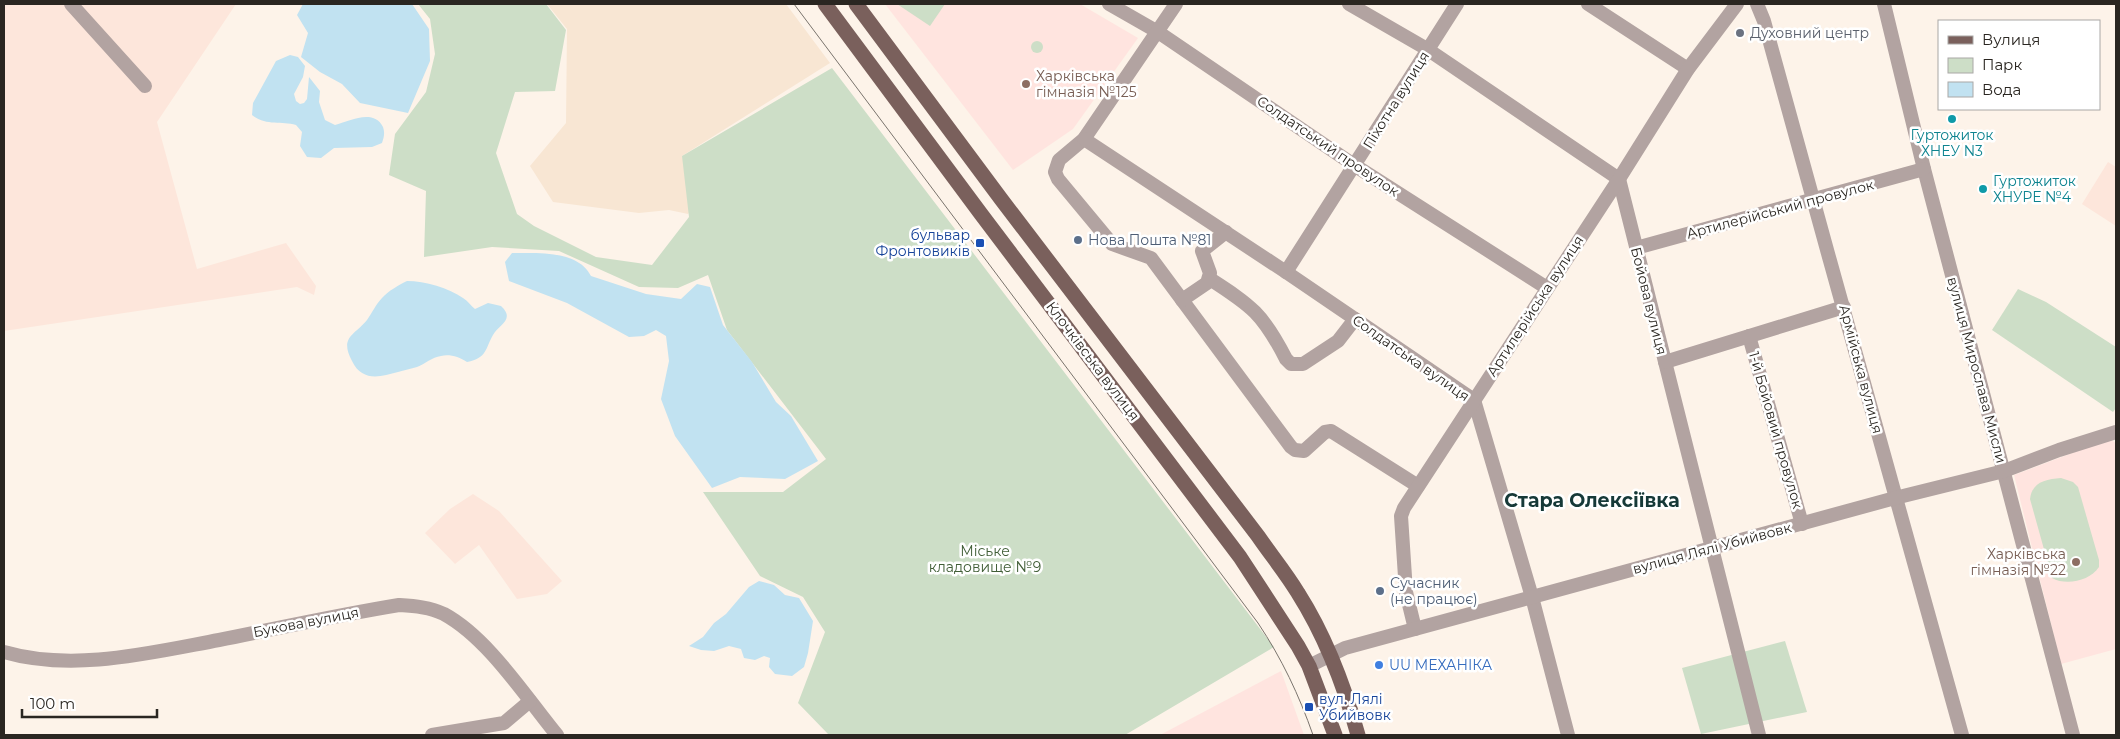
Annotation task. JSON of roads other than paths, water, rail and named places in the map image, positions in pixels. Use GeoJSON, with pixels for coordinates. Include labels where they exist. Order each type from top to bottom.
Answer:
{"type":"FeatureCollection","features":[{"type":"Feature","properties":{"kind":"main road","name":"Клочківська вулиця"},"geometry":{"type":"LineString","coordinates":[[825,4],[1240,557],[1289,629],[1309,666],[1335,735]]}},
{"type":"Feature","properties":{"kind":"main road","name":"Клочківська вулиця"},"geometry":{"type":"LineString","coordinates":[[859,5],[1001,200],[1258,536],[1298,593],[1331,654],[1346,692],[1358,735]]}},
{"type":"Feature","properties":{"kind":"street"},"geometry":{"type":"LineString","coordinates":[[71,4],[145,86]]}},
{"type":"Feature","properties":{"kind":"street","name":"Солдатський провулок"},"geometry":{"type":"LineString","coordinates":[[1109,4],[1158,32],[1354,165],[1548,288]]}},
{"type":"Feature","properties":{"kind":"street"},"geometry":{"type":"LineString","coordinates":[[1176,4],[1084,139],[1059,160],[1055,172],[1058,179],[1112,244],[1152,258],[1291,447],[1295,450],[1304,451],[1325,432],[1331,431],[1418,486]]}},
{"type":"Feature","properties":{"kind":"street"},"geometry":{"type":"LineString","coordinates":[[1349,4],[1428,49],[1619,179]]}},
{"type":"Feature","properties":{"kind":"street","name":"Піхотна вулиця"},"geometry":{"type":"LineString","coordinates":[[1286,272],[1457,4]]}},
{"type":"Feature","properties":{"kind":"street"},"geometry":{"type":"LineString","coordinates":[[1588,4],[1688,69]]}},
{"type":"Feature","properties":{"kind":"street","name":"Артилерійська вулиця"},"geometry":{"type":"LineString","coordinates":[[1415,629],[1406,592],[1401,516],[1418,486],[1619,179],[1688,69],[1737,4]]}},
{"type":"Feature","properties":{"kind":"street","name":"Армійська вулиця"},"geometry":{"type":"LineString","coordinates":[[1757,4],[1764,21],[1814,199],[1894,498],[1962,735]]}},
{"type":"Feature","properties":{"kind":"street","name":"вулиця Мирослава Мисли"},"geometry":{"type":"LineString","coordinates":[[1884,4],[1924,169],[2073,735]]}},
{"type":"Feature","properties":{"kind":"street","name":"Солдатська вулиця"},"geometry":{"type":"LineString","coordinates":[[1084,139],[1286,272],[1474,400],[1532,597],[1568,735]]}},
{"type":"Feature","properties":{"kind":"street","name":"Артилерійський провулок"},"geometry":{"type":"LineString","coordinates":[[1636,248],[1924,169]]}},
{"type":"Feature","properties":{"kind":"street","name":"Бойова вулиця"},"geometry":{"type":"LineString","coordinates":[[1619,179],[1759,735]]}},
{"type":"Feature","properties":{"kind":"street"},"geometry":{"type":"LineString","coordinates":[[1182,300],[1210,279],[1210,273],[1202,251],[1226,232]]}},
{"type":"Feature","properties":{"kind":"street"},"geometry":{"type":"LineString","coordinates":[[1210,279],[1245,301],[1257,312],[1266,323],[1286,360],[1292,364],[1303,364],[1338,341],[1355,319]]}},
{"type":"Feature","properties":{"kind":"street"},"geometry":{"type":"LineString","coordinates":[[1665,362],[1844,307]]}},
{"type":"Feature","properties":{"kind":"street","name":"1-й Бойовий провулок"},"geometry":{"type":"LineString","coordinates":[[1749,336],[1802,524]]}},
{"type":"Feature","properties":{"kind":"street","name":"вулиця Лялі Убийвовк"},"geometry":{"type":"LineString","coordinates":[[1309,666],[1345,648],[1894,498],[2004,471],[2058,450],[2116,432]]}},
{"type":"Feature","properties":{"kind":"street","name":"Букова вулиця"},"geometry":{"type":"LineString","coordinates":[[4,652],[24,658],[47,661],[89,660],[173,648],[398,605],[414,606],[443,614],[474,637],[495,658],[557,735]]}},
{"type":"Feature","properties":{"kind":"street"},"geometry":{"type":"LineString","coordinates":[[432,735],[504,723],[530,702]]}},
{"type":"Feature","properties":{"kind":"water"},"geometry":{"type":"Polygon","coordinates":[[[303,4],[412,4],[429,29],[430,61],[408,113],[360,103],[342,84],[320,72],[301,57],[308,33],[297,15],[303,4]]]}},
{"type":"Feature","properties":{"kind":"water"},"geometry":{"type":"Polygon","coordinates":[[[290,55],[298,57],[305,66],[303,77],[294,94],[296,101],[300,104],[304,103],[307,99],[309,77],[320,91],[319,102],[325,120],[335,125],[361,117],[374,118],[383,127],[382,143],[372,147],[334,148],[321,158],[307,157],[300,146],[302,132],[296,125],[262,121],[252,115],[253,103],[276,61],[290,55]]]}},
{"type":"Feature","properties":{"kind":"water"},"geometry":{"type":"Polygon","coordinates":[[[512,253],[545,253],[567,257],[577,261],[591,276],[646,294],[681,299],[697,284],[710,287],[723,325],[752,362],[776,402],[791,416],[818,461],[785,479],[740,477],[712,488],[675,436],[661,399],[669,361],[666,336],[656,330],[644,336],[629,337],[567,303],[509,281],[505,262],[512,253]]]}},
{"type":"Feature","properties":{"kind":"water"},"geometry":{"type":"Polygon","coordinates":[[[407,281],[421,282],[444,288],[463,298],[475,309],[488,303],[501,306],[507,315],[506,319],[495,331],[482,355],[474,360],[467,362],[454,356],[444,355],[417,367],[391,374],[366,375],[356,368],[352,361],[348,353],[348,341],[367,320],[384,295],[407,281]]]}},
{"type":"Feature","properties":{"kind":"water"},"geometry":{"type":"Polygon","coordinates":[[[759,581],[774,585],[785,595],[799,598],[813,621],[804,667],[792,676],[775,674],[769,667],[770,658],[764,656],[755,660],[744,658],[741,649],[729,646],[714,651],[701,650],[689,646],[703,637],[749,587],[759,581]]]}},
{"type":"Feature","properties":{"kind":"tram line"},"geometry":{"type":"LineString","coordinates":[[794,4],[1258,623],[1275,650],[1289,678],[1313,735]]}},
{"type":"Feature","properties":{"kind":"place","name":"Духовний центр"},"geometry":{"type":"Point","coordinates":[1740,33]}},
{"type":"Feature","properties":{"kind":"place","name":"Харківська гімназія №125"},"geometry":{"type":"Point","coordinates":[1026,84]}},
{"type":"Feature","properties":{"kind":"place","name":"Гуртожиток ХНЕУ N3"},"geometry":{"type":"Point","coordinates":[1952,119]}},
{"type":"Feature","properties":{"kind":"place","name":"Гуртожиток ХНУРЕ №4"},"geometry":{"type":"Point","coordinates":[1983,189]}},
{"type":"Feature","properties":{"kind":"place","name":"Нова Пошта №81"},"geometry":{"type":"Point","coordinates":[1078,240]}},
{"type":"Feature","properties":{"kind":"place","name":"бульвар Фронтовиків"},"geometry":{"type":"Point","coordinates":[980,243]}},
{"type":"Feature","properties":{"kind":"place","name":"Харківська гімназія №22"},"geometry":{"type":"Point","coordinates":[2076,562]}},
{"type":"Feature","properties":{"kind":"place","name":"Сучасник (не працює)"},"geometry":{"type":"Point","coordinates":[1380,591]}},
{"type":"Feature","properties":{"kind":"place","name":"UU МЕХАНІКА"},"geometry":{"type":"Point","coordinates":[1379,665]}},
{"type":"Feature","properties":{"kind":"place","name":"вул. Лялі Убийвовк"},"geometry":{"type":"Point","coordinates":[1309,707]}},
{"type":"Feature","properties":{"kind":"district","name":"Стара Олексіївка"},"geometry":{"type":"Point","coordinates":[1592,500]}},
{"type":"Feature","properties":{"kind":"park label","name":"Міське кладовище №9"},"geometry":{"type":"Point","coordinates":[985,560]}}]}
